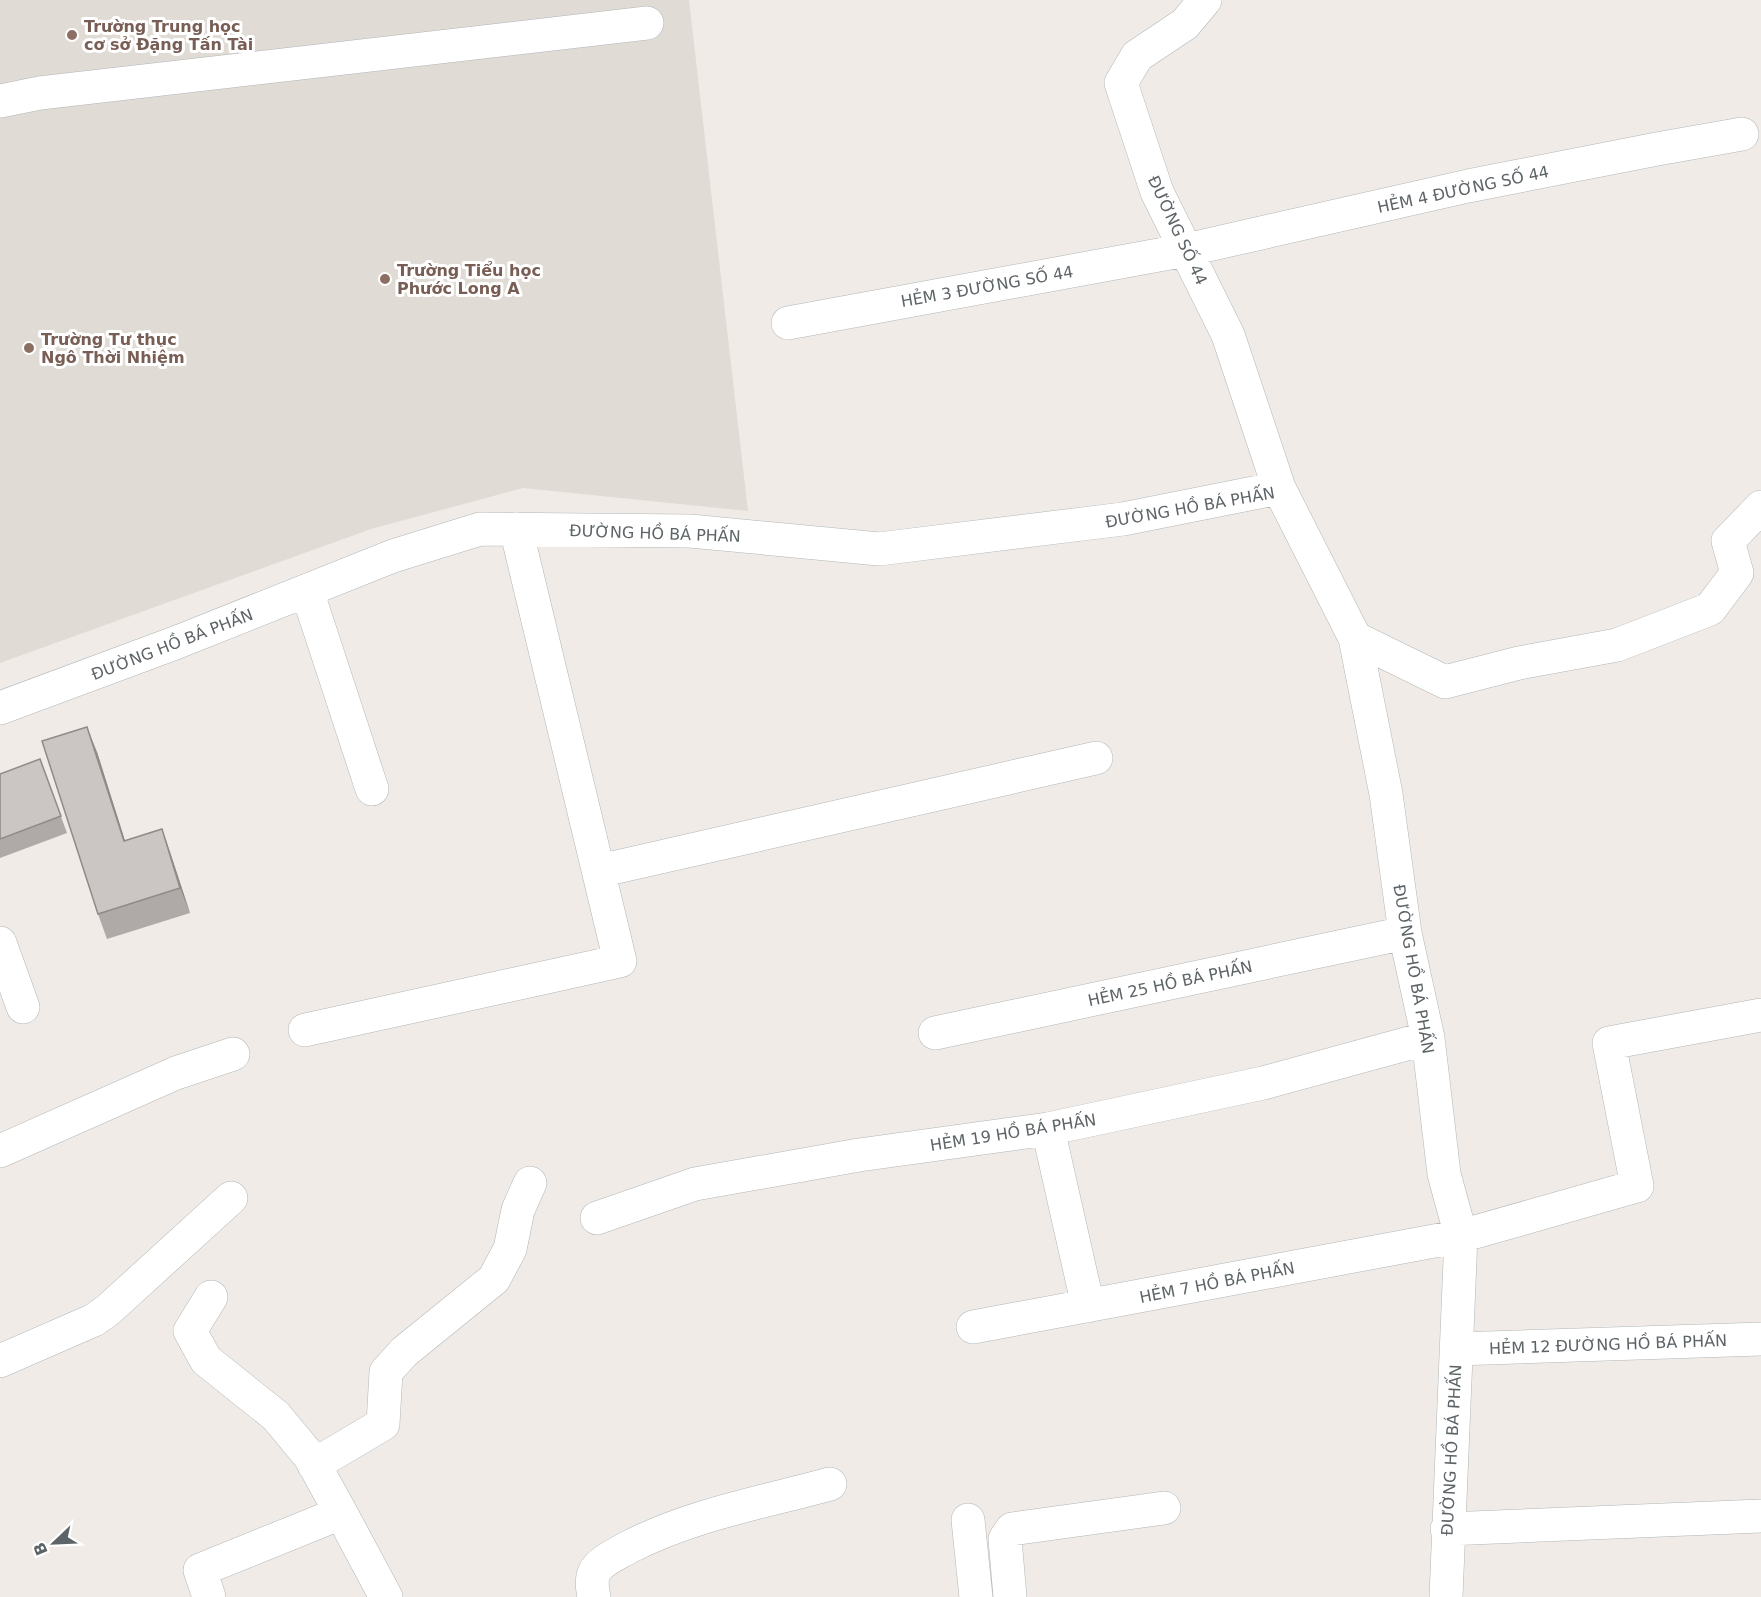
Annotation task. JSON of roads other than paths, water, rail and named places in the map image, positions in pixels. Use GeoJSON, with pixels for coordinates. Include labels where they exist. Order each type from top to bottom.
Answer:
{"type":"FeatureCollection","features":[{"type":"Feature","properties":{"kind":"street","name":"ĐƯỜNG SỐ 44"},"geometry":{"type":"LineString","coordinates":[[1205,0],[1185,24],[1137,56],[1121,83],[1157,192],[1228,335],[1280,488]]}},
{"type":"Feature","properties":{"kind":"street"},"geometry":{"type":"LineString","coordinates":[[0,101],[40,93],[647,23]]}},
{"type":"Feature","properties":{"kind":"street","name":"HẺM 4 ĐƯỜNG SỐ 44"},"geometry":{"type":"LineString","coordinates":[[1186,250],[1468,186],[1742,134]]}},
{"type":"Feature","properties":{"kind":"street","name":"HẺM 3 ĐƯỜNG SỐ 44"},"geometry":{"type":"LineString","coordinates":[[788,323],[1186,250]]}},
{"type":"Feature","properties":{"kind":"street","name":"ĐƯỜNG HỒ BÁ PHẤN"},"geometry":{"type":"LineString","coordinates":[[0,708],[175,644],[393,556],[480,529],[690,531],[879,549],[1123,519],[1280,488],[1355,638],[1386,794],[1405,933],[1428,1038],[1444,1174],[1461,1236],[1447,1529],[1446,1597]]}},
{"type":"Feature","properties":{"kind":"street"},"geometry":{"type":"LineString","coordinates":[[1355,638],[1445,682],[1519,663],[1617,645],[1710,609],[1737,573],[1728,541],[1761,507]]}},
{"type":"Feature","properties":{"kind":"street"},"geometry":{"type":"LineString","coordinates":[[305,1030],[621,961],[516,529]]}},
{"type":"Feature","properties":{"kind":"street"},"geometry":{"type":"LineString","coordinates":[[307,591],[372,789]]}},
{"type":"Feature","properties":{"kind":"street"},"geometry":{"type":"LineString","coordinates":[[599,871],[1096,758]]}},
{"type":"Feature","properties":{"kind":"street","name":"HẺM 25 HỒ BÁ PHẤN"},"geometry":{"type":"LineString","coordinates":[[935,1033],[1405,933]]}},
{"type":"Feature","properties":{"kind":"street"},"geometry":{"type":"LineString","coordinates":[[0,943],[23,1007]]}},
{"type":"Feature","properties":{"kind":"street","name":"HẺM 7 HỒ BÁ PHẤN"},"geometry":{"type":"LineString","coordinates":[[973,1327],[1461,1236],[1637,1186],[1609,1043],[1761,1015]]}},
{"type":"Feature","properties":{"kind":"street","name":"HẺM 19 HỒ BÁ PHẤN"},"geometry":{"type":"LineString","coordinates":[[597,1218],[695,1184],[859,1155],[1048,1129],[1263,1083],[1428,1038]]}},
{"type":"Feature","properties":{"kind":"street"},"geometry":{"type":"LineString","coordinates":[[0,1151],[176,1072],[233,1054]]}},
{"type":"Feature","properties":{"kind":"street"},"geometry":{"type":"LineString","coordinates":[[1048,1129],[1088,1306]]}},
{"type":"Feature","properties":{"kind":"street"},"geometry":{"type":"LineString","coordinates":[[314,1465],[383,1424],[386,1372],[404,1352],[495,1279],[510,1250],[518,1210],[530,1183]]}},
{"type":"Feature","properties":{"kind":"street"},"geometry":{"type":"LineString","coordinates":[[0,1361],[94,1320],[108,1310],[231,1198]]}},
{"type":"Feature","properties":{"kind":"street"},"geometry":{"type":"LineString","coordinates":[[211,1297],[190,1331],[206,1360],[276,1416],[310,1457],[386,1597]]}},
{"type":"Feature","properties":{"kind":"street","name":"HẺM 12 ĐƯỜNG HỒ BÁ PHẤN"},"geometry":{"type":"LineString","coordinates":[[1456,1349],[1761,1339]]}},
{"type":"Feature","properties":{"kind":"street"},"geometry":{"type":"LineString","coordinates":[[594,1597],[592,1576],[597,1567],[644,1540],[698,1520],[830,1484]]}},
{"type":"Feature","properties":{"kind":"street"},"geometry":{"type":"LineString","coordinates":[[1010,1597],[1005,1539],[1012,1529],[1164,1508]]}},
{"type":"Feature","properties":{"kind":"street"},"geometry":{"type":"LineString","coordinates":[[209,1597],[201,1570],[341,1513]]}},
{"type":"Feature","properties":{"kind":"street"},"geometry":{"type":"LineString","coordinates":[[1447,1529],[1761,1516]]}},
{"type":"Feature","properties":{"kind":"street"},"geometry":{"type":"LineString","coordinates":[[968,1520],[976,1597]]}},
{"type":"Feature","properties":{"kind":"place","name":"Trường Trung học cơ sở Đặng Tấn Tài"},"geometry":{"type":"Point","coordinates":[72,35]}},
{"type":"Feature","properties":{"kind":"place","name":"Trường Tiểu học Phước Long A"},"geometry":{"type":"Point","coordinates":[385,279]}},
{"type":"Feature","properties":{"kind":"place","name":"Trường Tư thục Ngô Thời Nhiệm"},"geometry":{"type":"Point","coordinates":[29,348]}}]}
